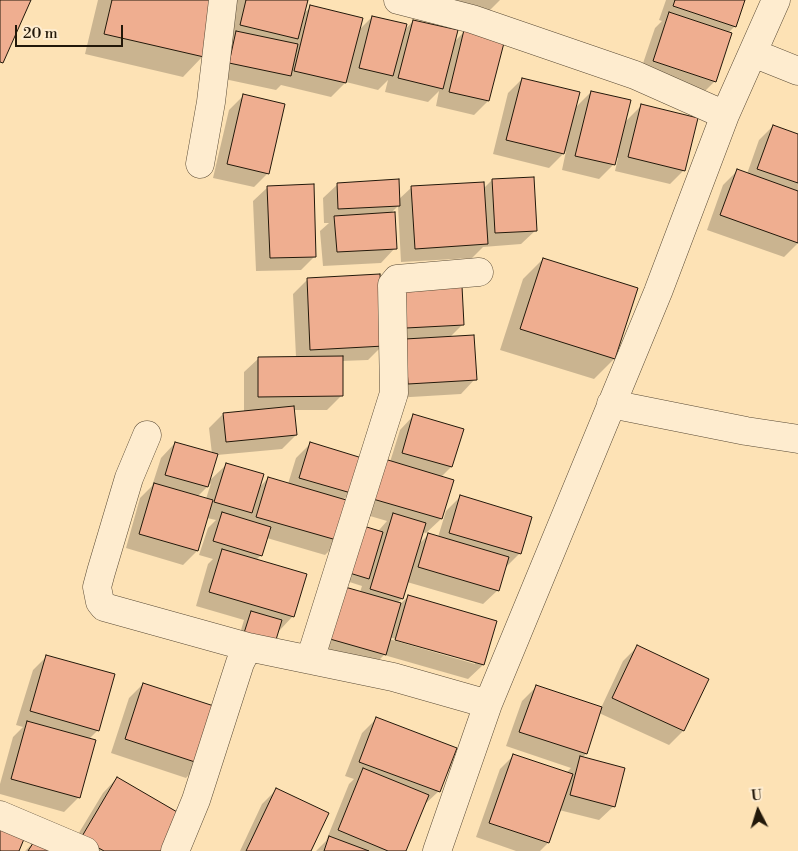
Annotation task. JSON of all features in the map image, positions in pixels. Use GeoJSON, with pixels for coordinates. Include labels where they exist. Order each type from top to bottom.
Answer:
{"type":"FeatureCollection","features":[{"type":"Feature","properties":{"kind":"street"},"geometry":{"type":"LineString","coordinates":[[200,164],[211,102],[223,0]]}},
{"type":"Feature","properties":{"kind":"street"},"geometry":{"type":"LineString","coordinates":[[398,0],[472,19],[635,75],[725,115]]}},
{"type":"Feature","properties":{"kind":"street"},"geometry":{"type":"LineString","coordinates":[[437,851],[488,704],[658,292],[725,115],[776,0]]}},
{"type":"Feature","properties":{"kind":"street"},"geometry":{"type":"LineString","coordinates":[[753,53],[798,71]]}},
{"type":"Feature","properties":{"kind":"street"},"geometry":{"type":"LineString","coordinates":[[310,660],[319,626],[394,393],[392,285],[397,279],[479,272]]}},
{"type":"Feature","properties":{"kind":"street"},"geometry":{"type":"LineString","coordinates":[[611,404],[746,431],[798,439]]}},
{"type":"Feature","properties":{"kind":"street"},"geometry":{"type":"LineString","coordinates":[[147,436],[129,478],[100,572],[97,586],[100,602],[104,608],[248,647],[394,677],[488,704]]}},
{"type":"Feature","properties":{"kind":"street"},"geometry":{"type":"LineString","coordinates":[[175,851],[196,800],[240,663],[248,647]]}},
{"type":"Feature","properties":{"kind":"street"},"geometry":{"type":"LineString","coordinates":[[0,815],[85,851]]}},
{"type":"Feature","properties":{"kind":"building"},"geometry":{"type":"Polygon","coordinates":[[[0,0],[31,0],[3,63],[0,62],[0,0]]]}},
{"type":"Feature","properties":{"kind":"building"},"geometry":{"type":"Polygon","coordinates":[[[112,0],[218,0],[204,57],[104,34],[112,0]]]}},
{"type":"Feature","properties":{"kind":"building"},"geometry":{"type":"Polygon","coordinates":[[[246,0],[308,0],[298,39],[240,25],[246,0]]]}},
{"type":"Feature","properties":{"kind":"building"},"geometry":{"type":"Polygon","coordinates":[[[675,0],[745,0],[736,27],[673,6],[675,0]]]}},
{"type":"Feature","properties":{"kind":"building"},"geometry":{"type":"Polygon","coordinates":[[[310,5],[363,18],[346,83],[294,71],[310,5]]]}},
{"type":"Feature","properties":{"kind":"building"},"geometry":{"type":"Polygon","coordinates":[[[669,12],[732,33],[716,82],[653,61],[669,12]]]}},
{"type":"Feature","properties":{"kind":"building"},"geometry":{"type":"Polygon","coordinates":[[[372,16],[407,24],[393,76],[359,68],[372,16]]]}},
{"type":"Feature","properties":{"kind":"building"},"geometry":{"type":"Polygon","coordinates":[[[413,20],[458,30],[443,89],[398,78],[413,20]]]}},
{"type":"Feature","properties":{"kind":"building"},"geometry":{"type":"Polygon","coordinates":[[[464,30],[505,39],[489,101],[449,92],[464,30]]]}},
{"type":"Feature","properties":{"kind":"building"},"geometry":{"type":"Polygon","coordinates":[[[236,31],[298,44],[291,76],[229,63],[236,31]]]}},
{"type":"Feature","properties":{"kind":"building"},"geometry":{"type":"Polygon","coordinates":[[[522,78],[580,92],[564,154],[506,140],[522,78]]]}},
{"type":"Feature","properties":{"kind":"building"},"geometry":{"type":"Polygon","coordinates":[[[591,91],[631,100],[615,165],[575,156],[591,91]]]}},
{"type":"Feature","properties":{"kind":"building"},"geometry":{"type":"Polygon","coordinates":[[[243,94],[285,104],[269,174],[227,164],[243,94]]]}},
{"type":"Feature","properties":{"kind":"building"},"geometry":{"type":"Polygon","coordinates":[[[641,104],[698,118],[685,171],[628,157],[641,104]]]}},
{"type":"Feature","properties":{"kind":"building"},"geometry":{"type":"Polygon","coordinates":[[[773,125],[798,134],[798,183],[757,169],[773,125]]]}},
{"type":"Feature","properties":{"kind":"building"},"geometry":{"type":"Polygon","coordinates":[[[737,169],[798,191],[798,243],[720,215],[737,169]]]}},
{"type":"Feature","properties":{"kind":"building"},"geometry":{"type":"Polygon","coordinates":[[[534,177],[537,231],[495,233],[492,179],[534,177]]]}},
{"type":"Feature","properties":{"kind":"building"},"geometry":{"type":"Polygon","coordinates":[[[399,179],[400,206],[338,209],[337,183],[399,179]]]}},
{"type":"Feature","properties":{"kind":"building"},"geometry":{"type":"Polygon","coordinates":[[[484,182],[488,244],[415,249],[411,186],[484,182]]]}},
{"type":"Feature","properties":{"kind":"building"},"geometry":{"type":"Polygon","coordinates":[[[314,184],[316,257],[270,258],[267,186],[314,184]]]}},
{"type":"Feature","properties":{"kind":"building"},"geometry":{"type":"Polygon","coordinates":[[[395,212],[397,249],[337,252],[334,216],[395,212]]]}},
{"type":"Feature","properties":{"kind":"building"},"geometry":{"type":"Polygon","coordinates":[[[543,258],[638,288],[615,359],[520,329],[543,258]]]}},
{"type":"Feature","properties":{"kind":"building"},"geometry":{"type":"Polygon","coordinates":[[[380,274],[384,346],[310,350],[307,278],[380,274]]]}},
{"type":"Feature","properties":{"kind":"building"},"geometry":{"type":"Polygon","coordinates":[[[462,286],[464,325],[406,328],[404,290],[462,286]]]}},
{"type":"Feature","properties":{"kind":"building"},"geometry":{"type":"Polygon","coordinates":[[[474,335],[477,380],[408,384],[405,339],[474,335]]]}},
{"type":"Feature","properties":{"kind":"building"},"geometry":{"type":"Polygon","coordinates":[[[343,356],[343,396],[258,397],[258,357],[343,356]]]}},
{"type":"Feature","properties":{"kind":"building"},"geometry":{"type":"Polygon","coordinates":[[[294,406],[297,435],[226,442],[223,413],[294,406]]]}},
{"type":"Feature","properties":{"kind":"building"},"geometry":{"type":"Polygon","coordinates":[[[413,414],[464,429],[452,467],[402,453],[413,414]]]}},
{"type":"Feature","properties":{"kind":"building"},"geometry":{"type":"Polygon","coordinates":[[[175,442],[218,454],[208,487],[165,475],[175,442]]]}},
{"type":"Feature","properties":{"kind":"building"},"geometry":{"type":"Polygon","coordinates":[[[310,442],[362,458],[351,493],[299,478],[310,442]]]}},
{"type":"Feature","properties":{"kind":"building"},"geometry":{"type":"Polygon","coordinates":[[[378,457],[454,480],[442,519],[366,497],[378,457]]]}},
{"type":"Feature","properties":{"kind":"building"},"geometry":{"type":"Polygon","coordinates":[[[226,463],[264,474],[252,513],[214,502],[226,463]]]}},
{"type":"Feature","properties":{"kind":"building"},"geometry":{"type":"Polygon","coordinates":[[[268,477],[353,502],[340,541],[256,517],[268,477]]]}},
{"type":"Feature","properties":{"kind":"building"},"geometry":{"type":"Polygon","coordinates":[[[154,483],[213,500],[198,551],[139,534],[154,483]]]}},
{"type":"Feature","properties":{"kind":"building"},"geometry":{"type":"Polygon","coordinates":[[[460,495],[532,517],[521,554],[449,533],[460,495]]]}},
{"type":"Feature","properties":{"kind":"building"},"geometry":{"type":"Polygon","coordinates":[[[222,512],[271,527],[262,556],[213,541],[222,512]]]}},
{"type":"Feature","properties":{"kind":"building"},"geometry":{"type":"Polygon","coordinates":[[[393,513],[426,523],[403,599],[370,589],[393,513]]]}},
{"type":"Feature","properties":{"kind":"building"},"geometry":{"type":"Polygon","coordinates":[[[357,524],[383,532],[369,579],[343,571],[357,524]]]}},
{"type":"Feature","properties":{"kind":"building"},"geometry":{"type":"Polygon","coordinates":[[[428,533],[509,557],[499,591],[418,567],[428,533]]]}},
{"type":"Feature","properties":{"kind":"building"},"geometry":{"type":"Polygon","coordinates":[[[222,549],[307,574],[294,617],[209,592],[222,549]]]}},
{"type":"Feature","properties":{"kind":"building"},"geometry":{"type":"Polygon","coordinates":[[[338,585],[401,603],[386,655],[323,637],[338,585]]]}},
{"type":"Feature","properties":{"kind":"building"},"geometry":{"type":"Polygon","coordinates":[[[408,595],[497,621],[484,665],[395,640],[408,595]]]}},
{"type":"Feature","properties":{"kind":"building"},"geometry":{"type":"Polygon","coordinates":[[[251,611],[282,620],[275,643],[244,633],[251,611]]]}},
{"type":"Feature","properties":{"kind":"building"},"geometry":{"type":"Polygon","coordinates":[[[637,645],[709,679],[684,731],[612,698],[637,645]]]}},
{"type":"Feature","properties":{"kind":"building"},"geometry":{"type":"Polygon","coordinates":[[[46,655],[115,674],[99,731],[30,711],[46,655]]]}},
{"type":"Feature","properties":{"kind":"building"},"geometry":{"type":"Polygon","coordinates":[[[143,683],[220,708],[201,764],[125,739],[143,683]]]}},
{"type":"Feature","properties":{"kind":"building"},"geometry":{"type":"Polygon","coordinates":[[[536,685],[602,707],[587,754],[519,732],[536,685]]]}},
{"type":"Feature","properties":{"kind":"building"},"geometry":{"type":"Polygon","coordinates":[[[376,717],[457,748],[440,792],[359,762],[376,717]]]}},
{"type":"Feature","properties":{"kind":"building"},"geometry":{"type":"Polygon","coordinates":[[[27,721],[96,740],[80,798],[11,779],[27,721]]]}},
{"type":"Feature","properties":{"kind":"building"},"geometry":{"type":"Polygon","coordinates":[[[513,754],[573,774],[549,843],[489,823],[513,754]]]}},
{"type":"Feature","properties":{"kind":"building"},"geometry":{"type":"Polygon","coordinates":[[[580,756],[625,768],[615,807],[570,795],[580,756]]]}},
{"type":"Feature","properties":{"kind":"building"},"geometry":{"type":"Polygon","coordinates":[[[363,768],[429,795],[406,851],[388,851],[338,830],[363,768]]]}},
{"type":"Feature","properties":{"kind":"building"},"geometry":{"type":"Polygon","coordinates":[[[117,777],[184,816],[163,851],[104,851],[81,838],[117,777]]]}},
{"type":"Feature","properties":{"kind":"building"},"geometry":{"type":"Polygon","coordinates":[[[276,788],[329,813],[311,851],[246,851],[276,788]]]}},
{"type":"Feature","properties":{"kind":"building"},"geometry":{"type":"Polygon","coordinates":[[[0,829],[24,839],[19,851],[0,851],[0,829]]]}},
{"type":"Feature","properties":{"kind":"building"},"geometry":{"type":"Polygon","coordinates":[[[329,836],[369,851],[324,851],[329,836]]]}},
{"type":"Feature","properties":{"kind":"building"},"geometry":{"type":"Polygon","coordinates":[[[35,840],[54,851],[28,851],[35,840]]]}}]}
